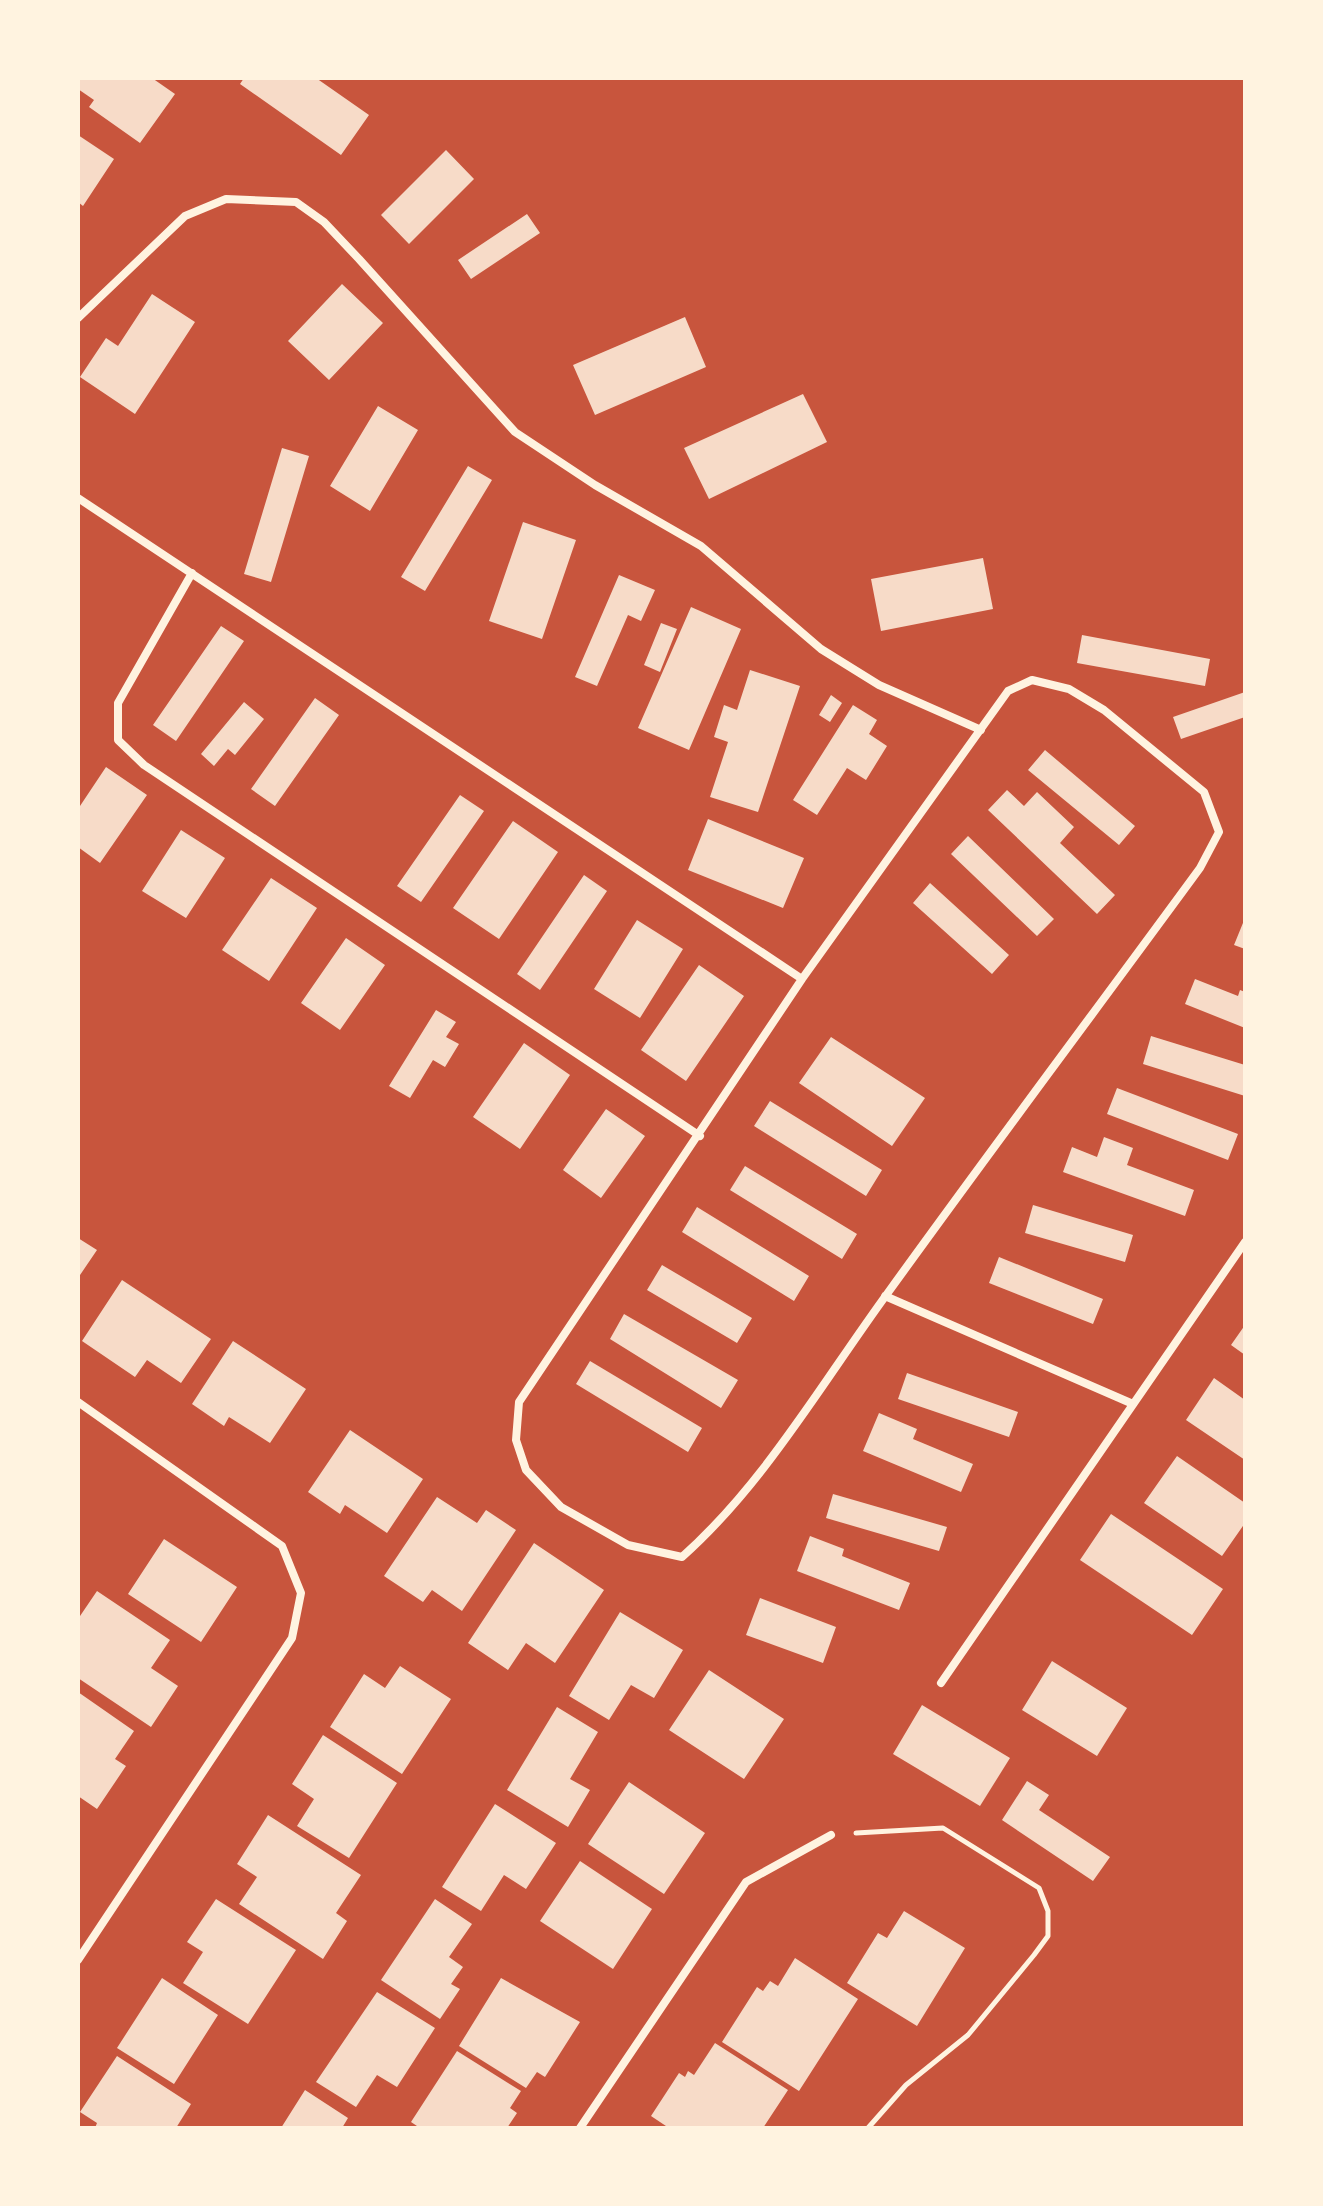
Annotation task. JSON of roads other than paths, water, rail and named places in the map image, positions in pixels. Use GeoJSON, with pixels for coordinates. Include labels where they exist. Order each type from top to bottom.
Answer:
{"type":"FeatureCollection","features":[{"type":"Feature","properties":{"kind":"street"},"geometry":{"type":"LineString","coordinates":[[78,318],[185,216],[226,199],[296,202],[324,222],[515,432],[595,485],[701,546],[821,649],[879,685],[981,730]]}},
{"type":"Feature","properties":{"kind":"street"},"geometry":{"type":"LineString","coordinates":[[78,498],[802,979]]}},
{"type":"Feature","properties":{"kind":"street"},"geometry":{"type":"LineString","coordinates":[[192,573],[118,703],[118,740],[144,765],[700,1136]]}},
{"type":"Feature","properties":{"kind":"street"},"geometry":{"type":"LineString","coordinates":[[1032,680],[1069,689],[1104,710],[1204,792],[1219,832],[1200,868],[885,1296],[826,1382],[715,1528],[682,1557],[628,1545],[561,1507],[526,1470],[516,1440],[519,1402],[700,1136],[802,979],[1008,691],[1020,685],[1032,680]]}},
{"type":"Feature","properties":{"kind":"street"},"geometry":{"type":"LineString","coordinates":[[941,1683],[1245,1242]]}},
{"type":"Feature","properties":{"kind":"street"},"geometry":{"type":"LineString","coordinates":[[885,1296],[1133,1404]]}},
{"type":"Feature","properties":{"kind":"street"},"geometry":{"type":"LineString","coordinates":[[78,1402],[282,1546],[301,1593],[292,1638],[78,1960]]}},
{"type":"Feature","properties":{"kind":"street"},"geometry":{"type":"LineString","coordinates":[[580,2128],[746,1882],[831,1835]]}}]}
